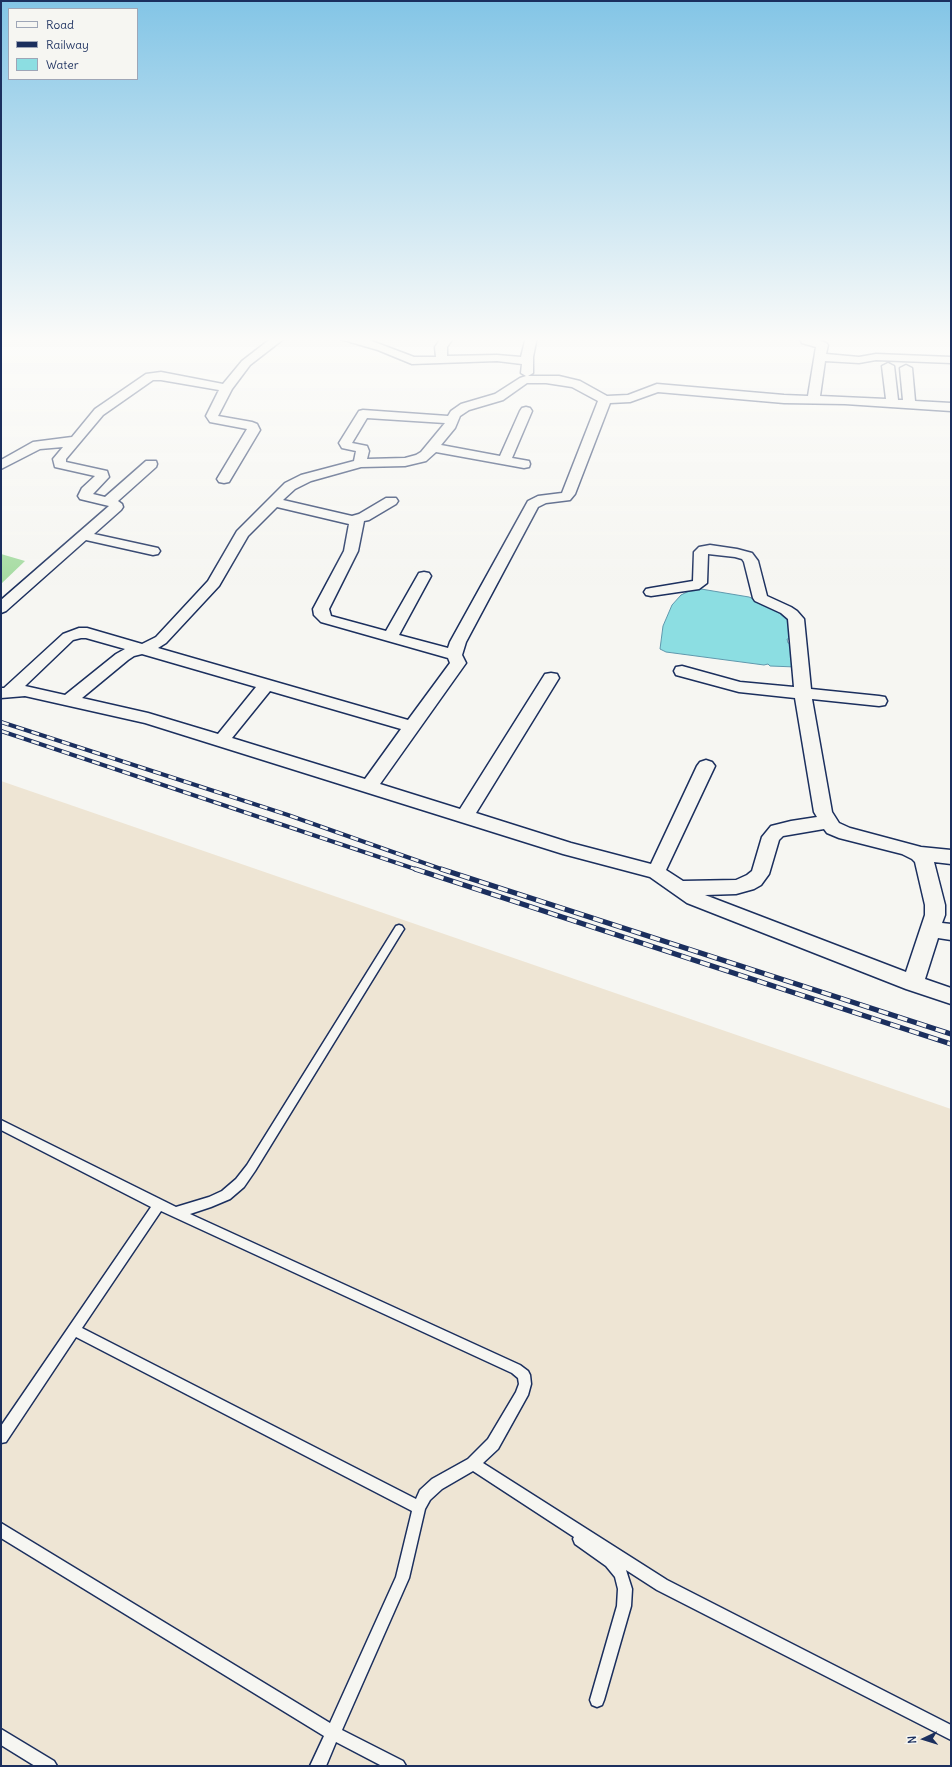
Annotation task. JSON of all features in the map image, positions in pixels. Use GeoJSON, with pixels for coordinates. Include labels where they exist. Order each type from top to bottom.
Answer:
{"type":"FeatureCollection","features":[{"type":"Feature","properties":{"kind":"street"},"geometry":{"type":"LineString","coordinates":[[1,608],[115,510],[115,504],[85,496],[87,491],[102,477],[102,474],[60,464],[59,459],[93,419]]}},
{"type":"Feature","properties":{"kind":"street"},"geometry":{"type":"LineString","coordinates":[[218,419],[248,425],[253,427],[254,430],[224,479]]}},
{"type":"Feature","properties":{"kind":"street"},"geometry":{"type":"LineString","coordinates":[[360,419],[345,443],[346,445],[362,449],[363,451],[360,463]]}},
{"type":"Feature","properties":{"kind":"street"},"geometry":{"type":"LineString","coordinates":[[69,700],[128,653],[155,644],[161,640],[214,583],[242,534],[290,486],[297,482],[360,463],[414,461],[426,455],[449,428],[453,420],[445,419]]}},
{"type":"Feature","properties":{"kind":"street"},"geometry":{"type":"LineString","coordinates":[[505,460],[522,419]]}},
{"type":"Feature","properties":{"kind":"street"},"geometry":{"type":"LineString","coordinates":[[369,786],[458,663],[454,654],[458,642],[533,504],[543,499],[565,497],[568,494],[597,419]]}},
{"type":"Feature","properties":{"kind":"street"},"geometry":{"type":"LineString","coordinates":[[1,465],[37,445],[67,443],[76,440]]}},
{"type":"Feature","properties":{"kind":"street"},"geometry":{"type":"LineString","coordinates":[[432,447],[524,464]]}},
{"type":"Feature","properties":{"kind":"street"},"geometry":{"type":"LineString","coordinates":[[108,502],[151,464]]}},
{"type":"Feature","properties":{"kind":"street"},"geometry":{"type":"LineString","coordinates":[[274,502],[345,519],[357,519],[364,517],[391,501]]}},
{"type":"Feature","properties":{"kind":"street"},"geometry":{"type":"LineString","coordinates":[[357,519],[353,546],[322,609],[322,615],[326,619],[454,654]]}},
{"type":"Feature","properties":{"kind":"street"},"geometry":{"type":"LineString","coordinates":[[85,536],[153,551]]}},
{"type":"Feature","properties":{"kind":"street"},"geometry":{"type":"LineString","coordinates":[[651,592],[694,586],[700,583],[701,552],[704,550],[710,549],[747,556],[751,561],[760,598],[786,610],[796,619],[803,694],[823,812],[828,822],[833,828],[845,833],[907,849],[919,854],[951,856]]}},
{"type":"Feature","properties":{"kind":"street"},"geometry":{"type":"LineString","coordinates":[[390,636],[424,576]]}},
{"type":"Feature","properties":{"kind":"street"},"geometry":{"type":"LineString","coordinates":[[5,693],[68,637],[74,634],[87,633],[412,727]]}},
{"type":"Feature","properties":{"kind":"street"},"geometry":{"type":"LineString","coordinates":[[682,671],[731,686],[879,701]]}},
{"type":"Feature","properties":{"kind":"street"},"geometry":{"type":"LineString","coordinates":[[465,816],[552,678]]}},
{"type":"Feature","properties":{"kind":"street"},"geometry":{"type":"LineString","coordinates":[[221,741],[266,685]]}},
{"type":"Feature","properties":{"kind":"street"},"geometry":{"type":"LineString","coordinates":[[5,693],[25,691],[148,718],[570,849],[656,872],[694,898],[913,984],[951,996]]}},
{"type":"Feature","properties":{"kind":"street"},"geometry":{"type":"LineString","coordinates":[[656,872],[706,766]]}},
{"type":"Feature","properties":{"kind":"street"},"geometry":{"type":"LineString","coordinates":[[679,888],[736,887],[747,884],[760,874],[771,837],[777,831],[791,827],[828,822]]}},
{"type":"Feature","properties":{"kind":"street"},"geometry":{"type":"LineString","coordinates":[[913,984],[935,915],[935,905],[924,861],[919,854]]}},
{"type":"Feature","properties":{"kind":"street"},"geometry":{"type":"LineString","coordinates":[[931,929],[951,932]]}},
{"type":"Feature","properties":{"kind":"lane"},"geometry":{"type":"LineString","coordinates":[[175,1213],[211,1202],[226,1195],[240,1183],[252,1168],[400,929]]}},
{"type":"Feature","properties":{"kind":"lane"},"geometry":{"type":"LineString","coordinates":[[1,1124],[175,1213],[516,1369],[524,1375],[525,1384],[522,1395],[493,1444],[473,1464],[437,1484],[425,1495],[419,1508],[402,1578],[318,1766]]}},
{"type":"Feature","properties":{"kind":"lane"},"geometry":{"type":"LineString","coordinates":[[1,1437],[159,1205]]}},
{"type":"Feature","properties":{"kind":"lane"},"geometry":{"type":"LineString","coordinates":[[74,1330],[419,1508]]}},
{"type":"Feature","properties":{"kind":"lane"},"geometry":{"type":"LineString","coordinates":[[473,1464],[611,1561],[621,1574],[625,1589],[624,1606],[597,1700]]}},
{"type":"Feature","properties":{"kind":"lane"},"geometry":{"type":"LineString","coordinates":[[473,1464],[662,1585],[951,1733]]}},
{"type":"Feature","properties":{"kind":"lane"},"geometry":{"type":"LineString","coordinates":[[1,1530],[333,1733],[398,1766]]}},
{"type":"Feature","properties":{"kind":"lane"},"geometry":{"type":"LineString","coordinates":[[1,1736],[49,1766]]}},
{"type":"Feature","properties":{"kind":"shaded area"},"geometry":{"type":"Polygon","coordinates":[[[1,781],[951,1109],[951,1766],[1,1766],[1,781]]]}},
{"type":"Feature","properties":{"kind":"green space"},"geometry":{"type":"Polygon","coordinates":[[[1,554],[25,561],[1,584],[1,554]]]}},
{"type":"Feature","properties":{"kind":"water"},"geometry":{"type":"Polygon","coordinates":[[[695,588],[749,597],[783,611],[789,618],[792,639],[787,639],[788,643],[791,643],[796,667],[770,666],[768,664],[764,665],[666,652],[660,649],[663,626],[672,605],[681,595],[695,588]]]}},
{"type":"Feature","properties":{"kind":"railway"},"geometry":{"type":"LineString","coordinates":[[1,722],[288,815],[443,870]]}},
{"type":"Feature","properties":{"kind":"railway"},"geometry":{"type":"LineString","coordinates":[[1,731],[415,869]]}},
{"type":"Feature","properties":{"kind":"railway"},"geometry":{"type":"LineString","coordinates":[[415,869],[951,1044]]}},
{"type":"Feature","properties":{"kind":"railway"},"geometry":{"type":"LineString","coordinates":[[443,870],[951,1034]]}}]}
